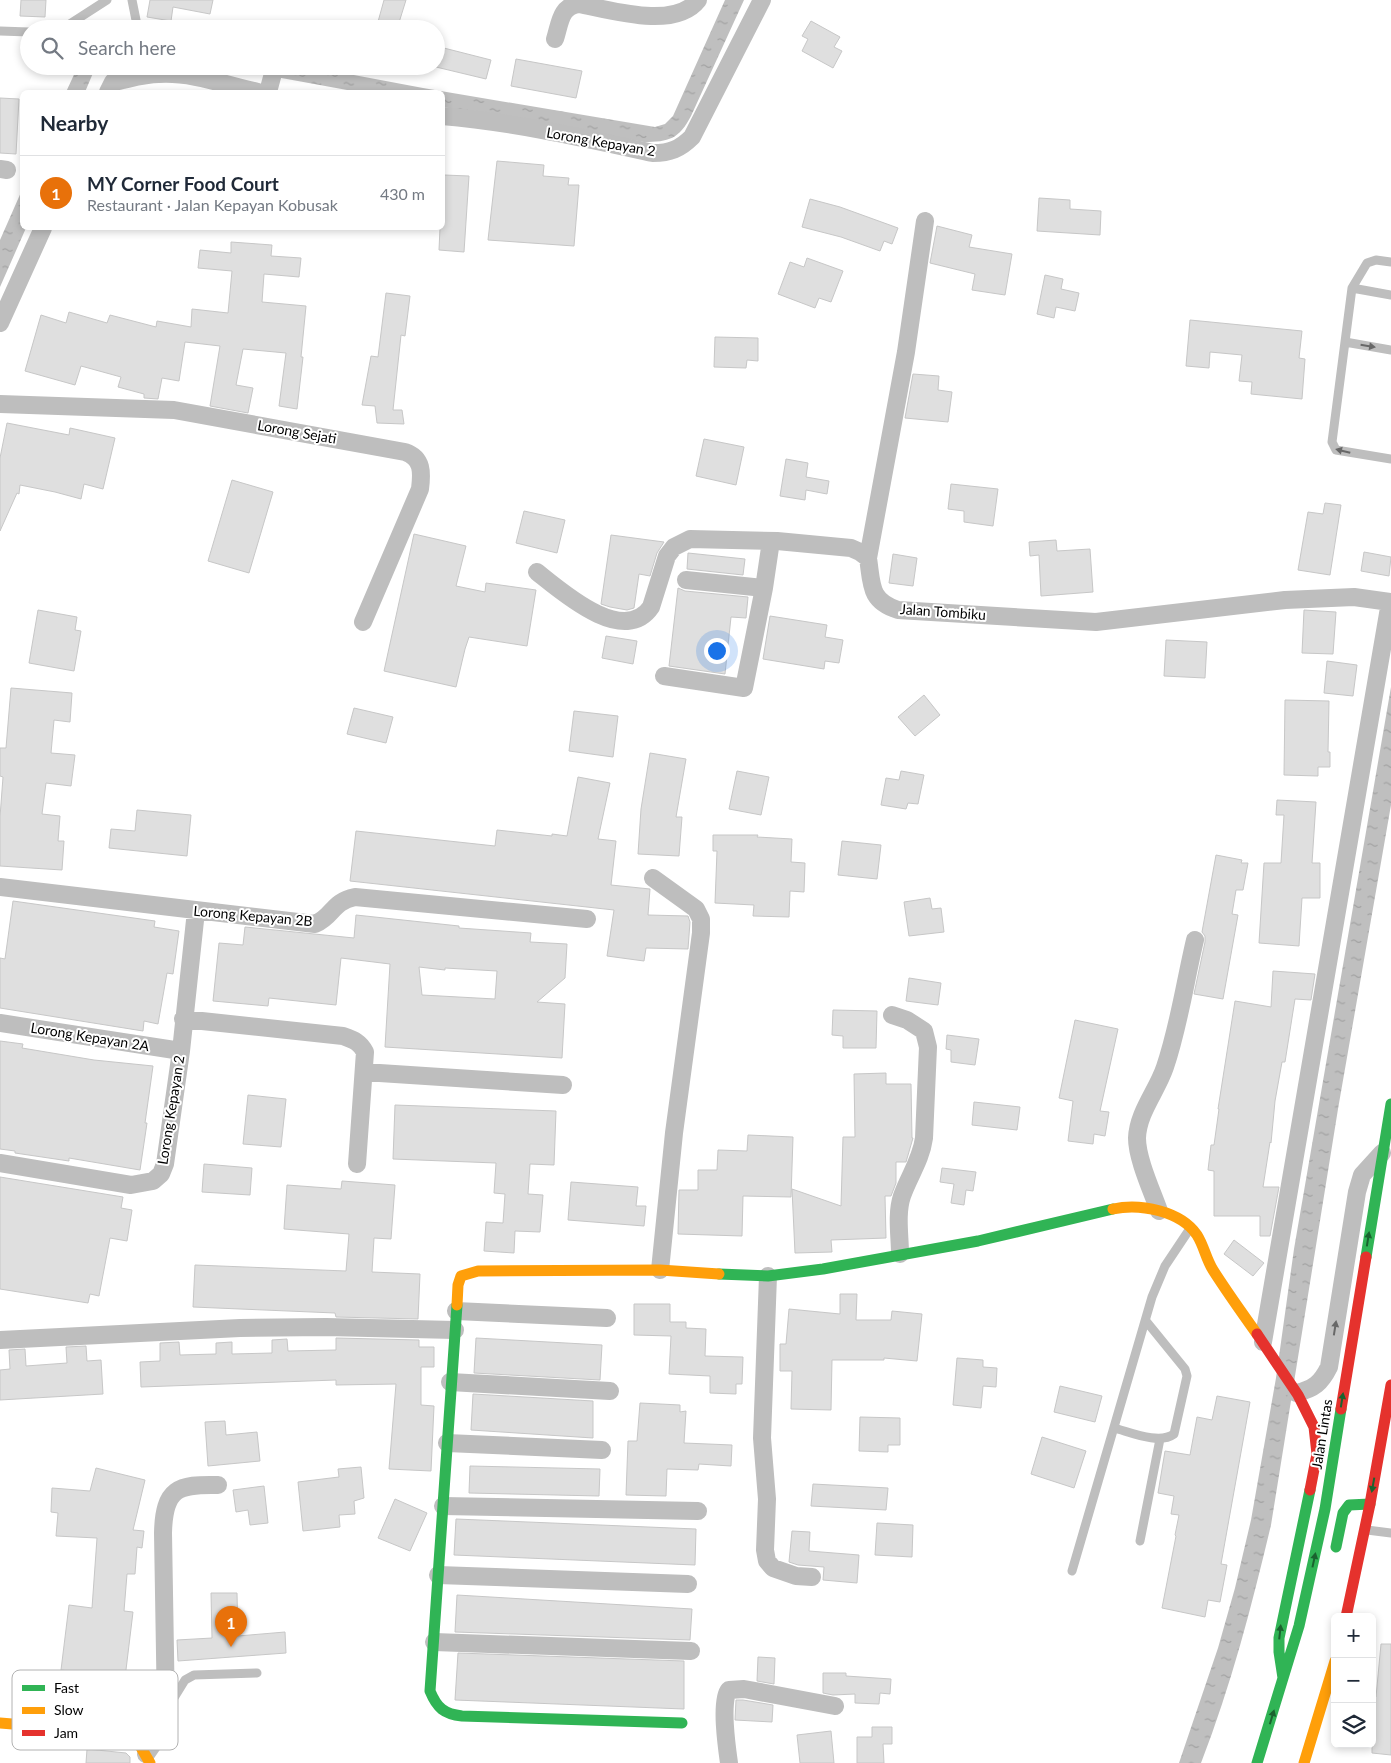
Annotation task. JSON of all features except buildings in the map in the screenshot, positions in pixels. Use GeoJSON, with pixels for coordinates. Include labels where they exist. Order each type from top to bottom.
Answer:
{"type":"FeatureCollection","features":[{"type":"Feature","properties":{"kind":"main road","name":"Jalan Lintas"},"geometry":{"type":"LineString","coordinates":[[1257,1763],[1284,1680],[1308,1588],[1325,1509],[1391,1104]]}},
{"type":"Feature","properties":{"kind":"main road"},"geometry":{"type":"LineString","coordinates":[[682,1723],[449,1714],[441,1711],[435,1703],[430,1691],[450,1382],[458,1285],[461,1276],[468,1273],[487,1271],[660,1270],[768,1276],[1001,1237],[1122,1207],[1139,1207],[1159,1211],[1176,1218],[1191,1228],[1200,1238],[1211,1268],[1274,1358],[1296,1393],[1315,1429],[1317,1454],[1281,1621],[1279,1652],[1284,1680]]}},
{"type":"Feature","properties":{"kind":"main road"},"geometry":{"type":"LineString","coordinates":[[1347,1613],[1365,1530],[1391,1386]]}},
{"type":"Feature","properties":{"kind":"main road"},"geometry":{"type":"LineString","coordinates":[[1334,1562],[1343,1513],[1349,1505],[1370,1504]]}},
{"type":"Feature","properties":{"kind":"main road"},"geometry":{"type":"LineString","coordinates":[[1308,1588],[1324,1577]]}},
{"type":"Feature","properties":{"kind":"main road"},"geometry":{"type":"LineString","coordinates":[[1304,1763],[1331,1675]]}},
{"type":"Feature","properties":{"kind":"main road"},"geometry":{"type":"LineString","coordinates":[[1314,1735],[1314,1763]]}},
{"type":"Feature","properties":{"kind":"street"},"geometry":{"type":"LineString","coordinates":[[555,39],[563,12],[571,5],[579,4],[649,17],[671,15],[685,10],[698,0]]}},
{"type":"Feature","properties":{"kind":"street","name":"Lorong Kepayan 2"},"geometry":{"type":"LineString","coordinates":[[445,116],[578,137],[653,153],[665,153],[676,150],[692,137],[762,0]]}},
{"type":"Feature","properties":{"kind":"street"},"geometry":{"type":"LineString","coordinates":[[111,87],[148,75]]}},
{"type":"Feature","properties":{"kind":"street"},"geometry":{"type":"LineString","coordinates":[[179,75],[249,90]]}},
{"type":"Feature","properties":{"kind":"street","name":"Jalan Tombiku"},"geometry":{"type":"LineString","coordinates":[[925,221],[906,352],[868,558],[872,590],[876,597],[888,607],[898,610],[1096,622],[1285,600],[1354,597],[1390,599]]}},
{"type":"Feature","properties":{"kind":"street"},"geometry":{"type":"LineString","coordinates":[[0,323],[42,230]]}},
{"type":"Feature","properties":{"kind":"street","name":"Lorong Sejati"},"geometry":{"type":"LineString","coordinates":[[0,404],[134,407],[174,410],[413,455],[419,463],[422,475],[420,489],[363,622]]}},
{"type":"Feature","properties":{"kind":"street"},"geometry":{"type":"LineString","coordinates":[[537,572],[574,600],[618,622],[632,620],[646,614],[651,607],[667,556],[674,547],[690,539],[771,541],[851,548],[868,558]]}},
{"type":"Feature","properties":{"kind":"street"},"geometry":{"type":"LineString","coordinates":[[664,676],[744,688],[764,588],[771,541]]}},
{"type":"Feature","properties":{"kind":"street"},"geometry":{"type":"LineString","coordinates":[[686,580],[764,588]]}},
{"type":"Feature","properties":{"kind":"street"},"geometry":{"type":"LineString","coordinates":[[1263,1342],[1390,599]]}},
{"type":"Feature","properties":{"kind":"street"},"geometry":{"type":"LineString","coordinates":[[653,878],[696,909],[701,919],[702,933],[674,1134],[660,1270]]}},
{"type":"Feature","properties":{"kind":"street","name":"Lorong Kepayan 2B"},"geometry":{"type":"LineString","coordinates":[[0,887],[315,924],[324,921],[339,902],[355,897],[587,920]]}},
{"type":"Feature","properties":{"kind":"street","name":"Lorong Kepayan 2"},"geometry":{"type":"LineString","coordinates":[[0,1163],[130,1184],[153,1180],[161,1174],[165,1164],[181,1051],[196,911]]}},
{"type":"Feature","properties":{"kind":"street"},"geometry":{"type":"LineString","coordinates":[[1159,1211],[1139,1154],[1137,1139],[1139,1123],[1165,1068],[1177,1022],[1194,940]]}},
{"type":"Feature","properties":{"kind":"street"},"geometry":{"type":"LineString","coordinates":[[892,1015],[907,1020],[924,1031],[928,1047],[924,1138],[920,1157],[900,1205],[900,1254]]}},
{"type":"Feature","properties":{"kind":"street"},"geometry":{"type":"LineString","coordinates":[[183,1019],[342,1036],[361,1044],[365,1052],[357,1164]]}},
{"type":"Feature","properties":{"kind":"street","name":"Lorong Kepayan 2A"},"geometry":{"type":"LineString","coordinates":[[0,1023],[181,1051]]}},
{"type":"Feature","properties":{"kind":"street"},"geometry":{"type":"LineString","coordinates":[[364,1072],[563,1086]]}},
{"type":"Feature","properties":{"kind":"street"},"geometry":{"type":"LineString","coordinates":[[1296,1393],[1314,1388],[1322,1381],[1329,1367],[1357,1192],[1362,1175],[1382,1153]]}},
{"type":"Feature","properties":{"kind":"street"},"geometry":{"type":"LineString","coordinates":[[768,1276],[762,1438],[767,1499],[765,1550],[767,1561],[773,1568],[796,1576],[812,1577]]}},
{"type":"Feature","properties":{"kind":"street"},"geometry":{"type":"LineString","coordinates":[[456,1311],[607,1318]]}},
{"type":"Feature","properties":{"kind":"street"},"geometry":{"type":"LineString","coordinates":[[0,1340],[240,1328],[326,1327],[454,1330]]}},
{"type":"Feature","properties":{"kind":"street"},"geometry":{"type":"LineString","coordinates":[[450,1382],[610,1391]]}},
{"type":"Feature","properties":{"kind":"street"},"geometry":{"type":"LineString","coordinates":[[447,1443],[602,1450]]}},
{"type":"Feature","properties":{"kind":"street"},"geometry":{"type":"LineString","coordinates":[[165,1670],[163,1518],[166,1504],[174,1492],[182,1487],[192,1484],[218,1485]]}},
{"type":"Feature","properties":{"kind":"street"},"geometry":{"type":"LineString","coordinates":[[443,1506],[698,1511]]}},
{"type":"Feature","properties":{"kind":"street"},"geometry":{"type":"LineString","coordinates":[[438,1574],[688,1584]]}},
{"type":"Feature","properties":{"kind":"street"},"geometry":{"type":"LineString","coordinates":[[434,1642],[691,1651]]}},
{"type":"Feature","properties":{"kind":"street"},"geometry":{"type":"LineString","coordinates":[[729,1763],[726,1740],[725,1700],[729,1690],[744,1689],[835,1706]]}},
{"type":"Feature","properties":{"kind":"lane"},"geometry":{"type":"LineString","coordinates":[[76,20],[107,0]]}},
{"type":"Feature","properties":{"kind":"lane"},"geometry":{"type":"LineString","coordinates":[[132,0],[135,20]]}},
{"type":"Feature","properties":{"kind":"lane"},"geometry":{"type":"LineString","coordinates":[[0,31],[20,32]]}},
{"type":"Feature","properties":{"kind":"lane"},"geometry":{"type":"LineString","coordinates":[[111,87],[118,75]]}},
{"type":"Feature","properties":{"kind":"lane"},"geometry":{"type":"LineString","coordinates":[[1391,262],[1376,260],[1367,263],[1352,288],[1332,442],[1336,450],[1391,459]]}},
{"type":"Feature","properties":{"kind":"lane"},"geometry":{"type":"LineString","coordinates":[[1352,288],[1391,295]]}},
{"type":"Feature","properties":{"kind":"lane"},"geometry":{"type":"LineString","coordinates":[[1345,342],[1391,350]]}},
{"type":"Feature","properties":{"kind":"lane"},"geometry":{"type":"LineString","coordinates":[[1072,1571],[1152,1298],[1165,1266],[1191,1228]]}},
{"type":"Feature","properties":{"kind":"lane"},"geometry":{"type":"LineString","coordinates":[[1114,1428],[1160,1439],[1168,1438],[1174,1434],[1187,1376],[1186,1369],[1146,1321]]}},
{"type":"Feature","properties":{"kind":"lane"},"geometry":{"type":"LineString","coordinates":[[1140,1541],[1160,1439]]}},
{"type":"Feature","properties":{"kind":"lane"},"geometry":{"type":"LineString","coordinates":[[1379,1453],[1391,1455]]}},
{"type":"Feature","properties":{"kind":"lane"},"geometry":{"type":"LineString","coordinates":[[1365,1530],[1391,1533]]}},
{"type":"Feature","properties":{"kind":"lane"},"geometry":{"type":"LineString","coordinates":[[178,1692],[185,1680],[194,1675],[257,1673]]}},
{"type":"Feature","properties":{"kind":"water"},"geometry":{"type":"Polygon","coordinates":[[[725,0],[744,0],[687,124],[672,138],[667,140],[644,142],[445,107],[445,92],[655,127],[665,124],[673,116],[725,0]]]}},
{"type":"Feature","properties":{"kind":"water"},"geometry":{"type":"Polygon","coordinates":[[[74,75],[92,75],[86,90],[67,90],[74,75]]]}},
{"type":"Feature","properties":{"kind":"water"},"geometry":{"type":"Polygon","coordinates":[[[265,75],[354,75],[435,90],[347,90],[265,75]]]}},
{"type":"Feature","properties":{"kind":"water"},"geometry":{"type":"Polygon","coordinates":[[[20,195],[20,230],[25,230],[0,287],[0,240],[20,195]]]}},
{"type":"Feature","properties":{"kind":"water"},"geometry":{"type":"Polygon","coordinates":[[[1391,687],[1391,805],[1338,1109],[1271,1525],[1240,1645],[1222,1705],[1201,1763],[1179,1763],[1218,1648],[1251,1520],[1276,1378],[1294,1249],[1391,687]]]}},
{"type":"Feature","properties":{"kind":"traffic: fast"},"geometry":{"type":"LineString","coordinates":[[1366,1257],[1391,1104]]}},
{"type":"Feature","properties":{"kind":"traffic: fast"},"geometry":{"type":"LineString","coordinates":[[719,1274],[768,1276],[823,1269],[978,1241],[1113,1209]]}},
{"type":"Feature","properties":{"kind":"traffic: fast"},"geometry":{"type":"LineString","coordinates":[[457,1305],[430,1691],[433,1697],[438,1706],[446,1712],[462,1716],[682,1723]]}},
{"type":"Feature","properties":{"kind":"traffic: fast"},"geometry":{"type":"LineString","coordinates":[[1257,1763],[1299,1626],[1325,1509],[1341,1409]]}},
{"type":"Feature","properties":{"kind":"traffic: fast"},"geometry":{"type":"LineString","coordinates":[[1283,1678],[1279,1638],[1310,1490]]}},
{"type":"Feature","properties":{"kind":"traffic: fast"},"geometry":{"type":"LineString","coordinates":[[1336,1547],[1343,1513],[1349,1505],[1370,1504]]}},
{"type":"Feature","properties":{"kind":"traffic: slow"},"geometry":{"type":"LineString","coordinates":[[1113,1209],[1124,1207],[1147,1208],[1171,1215],[1190,1227],[1197,1235],[1213,1270],[1257,1334]]}},
{"type":"Feature","properties":{"kind":"traffic: slow"},"geometry":{"type":"LineString","coordinates":[[457,1305],[458,1285],[461,1276],[478,1271],[660,1270],[719,1274]]}},
{"type":"Feature","properties":{"kind":"traffic: slow"},"geometry":{"type":"LineString","coordinates":[[1304,1763],[1331,1674]]}},
{"type":"Feature","properties":{"kind":"traffic: slow"},"geometry":{"type":"LineString","coordinates":[[0,1723],[12,1724]]}},
{"type":"Feature","properties":{"kind":"traffic: slow"},"geometry":{"type":"LineString","coordinates":[[142,1750],[150,1763]]}},
{"type":"Feature","properties":{"kind":"traffic: jam"},"geometry":{"type":"LineString","coordinates":[[1341,1409],[1366,1257]]}},
{"type":"Feature","properties":{"kind":"traffic: jam"},"geometry":{"type":"LineString","coordinates":[[1257,1334],[1298,1395],[1314,1427],[1317,1454],[1310,1490]]}},
{"type":"Feature","properties":{"kind":"traffic: jam"},"geometry":{"type":"LineString","coordinates":[[1347,1613],[1370,1504],[1391,1385]]}},
{"type":"Feature","properties":{"kind":"place","name":"MY Corner Food Court"},"geometry":{"type":"Point","coordinates":[231,1647]}}]}
